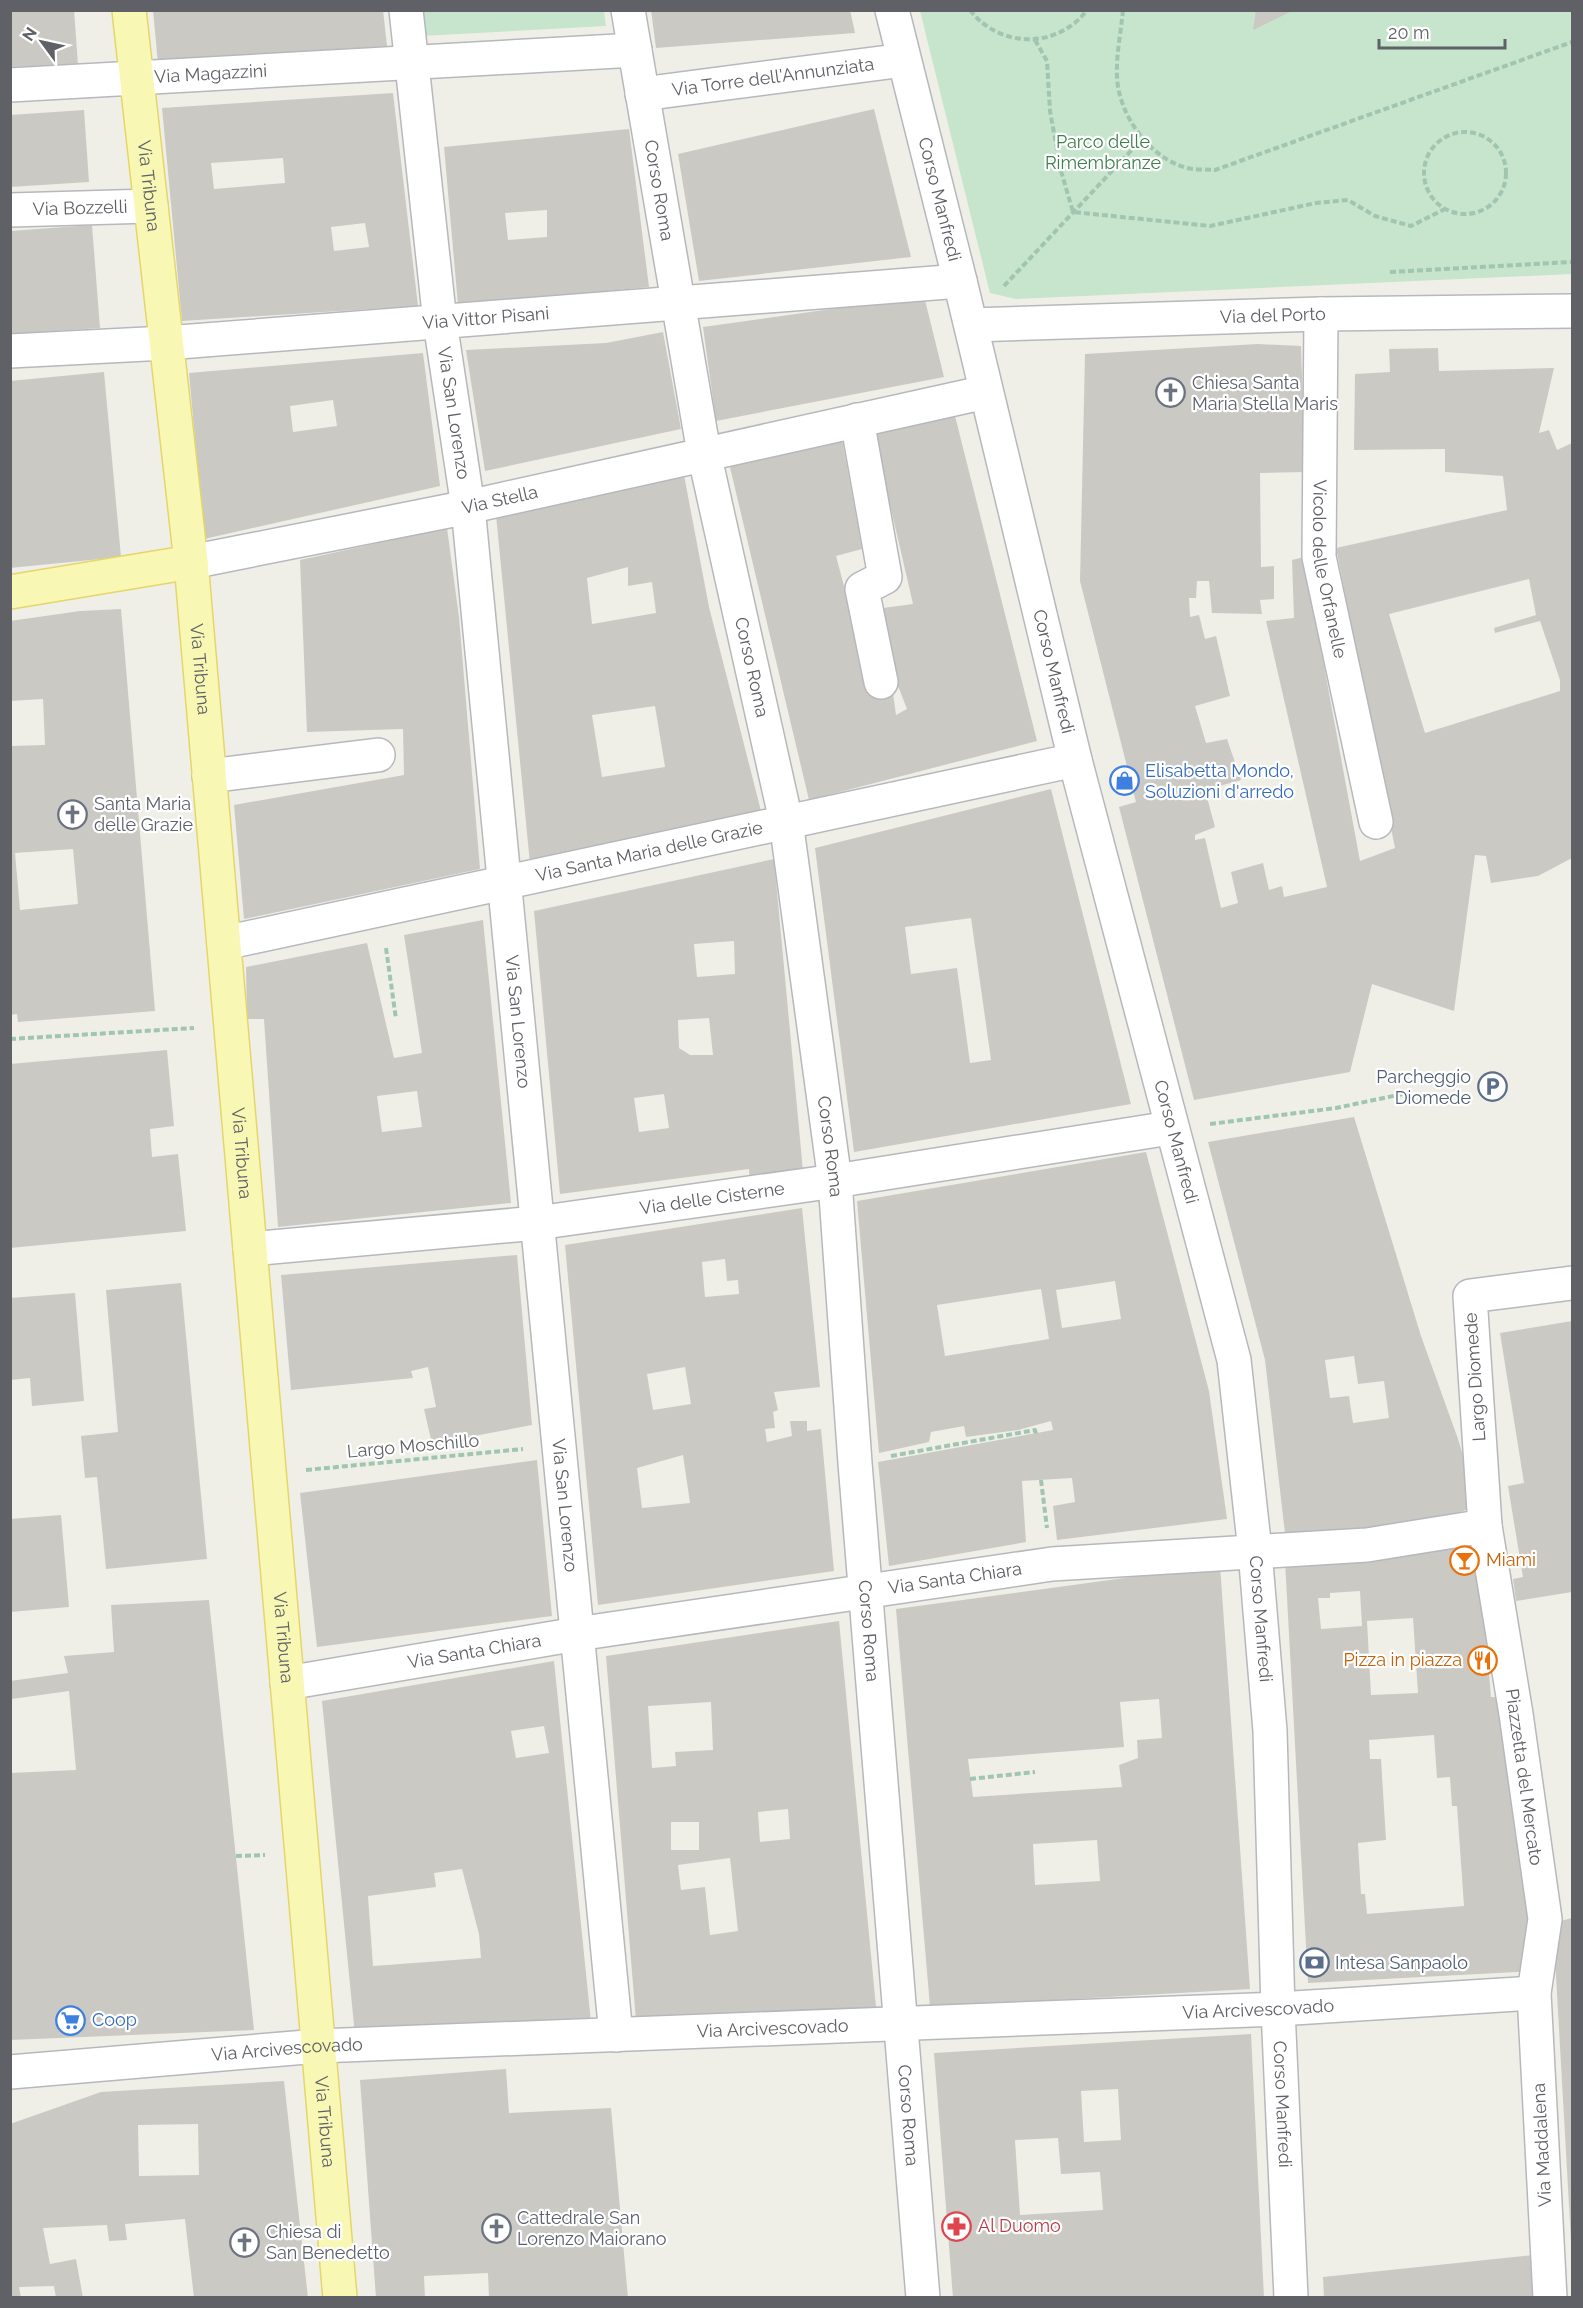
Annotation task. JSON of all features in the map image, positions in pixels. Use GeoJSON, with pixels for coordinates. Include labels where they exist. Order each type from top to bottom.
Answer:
{"type":"FeatureCollection","features":[{"type":"Feature","properties":{"kind":"main road","name":"Via Tribuna"},"geometry":{"type":"LineString","coordinates":[[129,10],[191,562],[340,2298]]}},
{"type":"Feature","properties":{"kind":"main road","name":"Via Stella"},"geometry":{"type":"LineString","coordinates":[[10,592],[191,562]]}},
{"type":"Feature","properties":{"kind":"street","name":"Via San Lorenzo"},"geometry":{"type":"LineString","coordinates":[[406,10],[440,322],[468,507],[616,2035]]}},
{"type":"Feature","properties":{"kind":"street","name":"Corso Roma"},"geometry":{"type":"LineString","coordinates":[[628,10],[676,303],[704,453],[786,821],[835,1181],[855,1463],[922,2298]]}},
{"type":"Feature","properties":{"kind":"street","name":"Corso Manfredi"},"geometry":{"type":"LineString","coordinates":[[892,10],[971,325],[1075,760],[1170,1128],[1234,1360],[1255,1551],[1270,1731],[1278,2009],[1291,2298]]}},
{"type":"Feature","properties":{"kind":"street"},"geometry":{"type":"LineString","coordinates":[[412,64],[635,50]]}},
{"type":"Feature","properties":{"kind":"street","name":"Via Torre dell'Annunziata"},"geometry":{"type":"LineString","coordinates":[[642,94],[904,60]]}},
{"type":"Feature","properties":{"kind":"street","name":"Via Magazzini"},"geometry":{"type":"LineString","coordinates":[[10,85],[412,64]]}},
{"type":"Feature","properties":{"kind":"street","name":"Via Bozzelli"},"geometry":{"type":"LineString","coordinates":[[10,210],[151,206]]}},
{"type":"Feature","properties":{"kind":"street","name":"Via Vittor Pisani"},"geometry":{"type":"LineString","coordinates":[[10,351],[166,343],[960,281]]}},
{"type":"Feature","properties":{"kind":"street","name":"Via del Porto"},"geometry":{"type":"LineString","coordinates":[[971,325],[1321,314],[1572,311]]}},
{"type":"Feature","properties":{"kind":"street","name":"Vicolo delle Orfanelle"},"geometry":{"type":"LineString","coordinates":[[1321,314],[1319,557],[1376,822]]}},
{"type":"Feature","properties":{"kind":"street","name":"Via Stella"},"geometry":{"type":"LineString","coordinates":[[191,562],[468,507],[986,392]]}},
{"type":"Feature","properties":{"kind":"street"},"geometry":{"type":"LineString","coordinates":[[857,420],[885,578],[862,589],[881,682]]}},
{"type":"Feature","properties":{"kind":"street"},"geometry":{"type":"LineString","coordinates":[[209,776],[378,755]]}},
{"type":"Feature","properties":{"kind":"street","name":"Via Santa Maria delle Grazie"},"geometry":{"type":"LineString","coordinates":[[224,943],[1075,760]]}},
{"type":"Feature","properties":{"kind":"street","name":"Via delle Cisterne"},"geometry":{"type":"LineString","coordinates":[[250,1249],[537,1223],[835,1181],[1170,1128]]}},
{"type":"Feature","properties":{"kind":"street","name":"Largo Diomede"},"geometry":{"type":"LineString","coordinates":[[1485,1526],[1470,1296],[1572,1283]]}},
{"type":"Feature","properties":{"kind":"street","name":"Via Santa Chiara"},"geometry":{"type":"LineString","coordinates":[[287,1683],[577,1634],[1052,1564],[1367,1545],[1485,1526]]}},
{"type":"Feature","properties":{"kind":"street","name":"Piazzetta del Mercato"},"geometry":{"type":"LineString","coordinates":[[1485,1526],[1516,1714],[1545,1919],[1534,1993]]}},
{"type":"Feature","properties":{"kind":"street","name":"Via Arcivescovado"},"geometry":{"type":"LineString","coordinates":[[10,2073],[318,2046],[1278,2009],[1534,1993]]}},
{"type":"Feature","properties":{"kind":"street","name":"Via Maddalena"},"geometry":{"type":"LineString","coordinates":[[1534,1993],[1550,2298]]}},
{"type":"Feature","properties":{"kind":"path"},"geometry":{"type":"LineString","coordinates":[[970,10],[989,29],[1011,39],[1035,40],[1059,34],[1079,21],[1088,10]]}},
{"type":"Feature","properties":{"kind":"path"},"geometry":{"type":"LineString","coordinates":[[1123,10],[1117,76],[1121,100],[1143,138],[1167,158],[1187,168],[1215,170],[1572,42]]}},
{"type":"Feature","properties":{"kind":"path"},"geometry":{"type":"LineString","coordinates":[[1035,40],[1047,61],[1050,111],[1061,171],[1073,212]]}},
{"type":"Feature","properties":{"kind":"path"},"geometry":{"type":"LineString","coordinates":[[1073,212],[1210,226],[1316,203],[1348,200],[1375,216],[1411,226],[1445,209],[1458,213],[1471,213],[1496,200],[1503,189],[1506,176],[1505,163],[1491,141],[1473,133],[1453,134],[1432,149],[1426,161],[1424,175],[1427,188],[1434,200],[1445,209]]}},
{"type":"Feature","properties":{"kind":"path"},"geometry":{"type":"LineString","coordinates":[[1001,289],[1143,138]]}},
{"type":"Feature","properties":{"kind":"path"},"geometry":{"type":"LineString","coordinates":[[381,909],[396,1019]]}},
{"type":"Feature","properties":{"kind":"path"},"geometry":{"type":"LineString","coordinates":[[10,1039],[230,1025]]}},
{"type":"Feature","properties":{"kind":"path"},"geometry":{"type":"LineString","coordinates":[[1170,1128],[1336,1108],[1412,1092]]}},
{"type":"Feature","properties":{"kind":"path"},"geometry":{"type":"LineString","coordinates":[[855,1463],[1035,1432]]}},
{"type":"Feature","properties":{"kind":"path","name":"Largo Moschillo"},"geometry":{"type":"LineString","coordinates":[[269,1473],[559,1446]]}},
{"type":"Feature","properties":{"kind":"path"},"geometry":{"type":"LineString","coordinates":[[1041,1480],[1052,1564]]}},
{"type":"Feature","properties":{"kind":"path"},"geometry":{"type":"LineString","coordinates":[[970,1779],[1035,1772]]}},
{"type":"Feature","properties":{"kind":"green space"},"geometry":{"type":"Polygon","coordinates":[[[419,11],[604,11],[606,26],[421,36],[419,11]]]}},
{"type":"Feature","properties":{"kind":"green space","name":"Parco delle Rimembranze"},"geometry":{"type":"Polygon","coordinates":[[[920,11],[1572,11],[1572,274],[1016,299],[990,293],[920,11]]]}},
{"type":"Feature","properties":{"kind":"building"},"geometry":{"type":"Polygon","coordinates":[[[10,10],[74,10],[78,65],[10,67],[10,10]]]}},
{"type":"Feature","properties":{"kind":"building"},"geometry":{"type":"Polygon","coordinates":[[[153,10],[383,10],[387,46],[158,64],[153,10]]]}},
{"type":"Feature","properties":{"kind":"building"},"geometry":{"type":"Polygon","coordinates":[[[651,10],[850,10],[855,33],[656,48],[651,10]]]}},
{"type":"Feature","properties":{"kind":"building"},"geometry":{"type":"Polygon","coordinates":[[[1256,10],[1294,10],[1253,30],[1256,10]]]}},
{"type":"Feature","properties":{"kind":"building"},"geometry":{"type":"Polygon","coordinates":[[[393,93],[418,306],[182,321],[162,108],[393,93]],[[283,158],[211,163],[214,189],[285,183],[283,158]],[[365,223],[331,227],[334,251],[369,247],[365,223]]]}},
{"type":"Feature","properties":{"kind":"building"},"geometry":{"type":"Polygon","coordinates":[[[874,109],[911,257],[699,281],[678,154],[874,109]]]}},
{"type":"Feature","properties":{"kind":"building"},"geometry":{"type":"Polygon","coordinates":[[[84,110],[89,182],[10,187],[10,115],[84,110]]]}},
{"type":"Feature","properties":{"kind":"building"},"geometry":{"type":"Polygon","coordinates":[[[629,129],[649,287],[458,305],[444,147],[629,129]],[[547,210],[505,213],[508,240],[547,237],[547,210]]]}},
{"type":"Feature","properties":{"kind":"building"},"geometry":{"type":"Polygon","coordinates":[[[92,225],[100,328],[10,334],[10,231],[92,225]]]}},
{"type":"Feature","properties":{"kind":"building"},"geometry":{"type":"Polygon","coordinates":[[[924,296],[944,377],[716,421],[703,327],[924,296]]]}},
{"type":"Feature","properties":{"kind":"building"},"geometry":{"type":"Polygon","coordinates":[[[663,332],[681,429],[485,471],[466,350],[606,343],[663,332]]]}},
{"type":"Feature","properties":{"kind":"building"},"geometry":{"type":"Polygon","coordinates":[[[1258,344],[1301,346],[1305,472],[1260,473],[1261,567],[1274,566],[1274,599],[1260,600],[1262,614],[1212,613],[1209,581],[1197,581],[1196,598],[1189,598],[1190,617],[1199,615],[1205,639],[1216,636],[1230,696],[1195,706],[1206,743],[1227,739],[1241,780],[1205,790],[1215,827],[1195,835],[1195,840],[1205,838],[1221,908],[1238,903],[1231,872],[1263,863],[1269,890],[1282,886],[1284,897],[1327,887],[1266,621],[1294,618],[1292,560],[1304,557],[1360,861],[1395,848],[1336,548],[1507,510],[1503,476],[1445,472],[1445,449],[1354,450],[1355,374],[1390,372],[1389,349],[1438,348],[1439,371],[1554,368],[1539,433],[1549,430],[1557,450],[1572,443],[1572,858],[1538,876],[1491,883],[1486,856],[1475,855],[1454,1011],[1372,984],[1350,1072],[1194,1100],[1119,807],[1136,802],[1080,581],[1085,354],[1258,344]],[[1529,579],[1389,614],[1425,733],[1560,691],[1560,680],[1540,621],[1495,633],[1494,628],[1536,615],[1529,579]]]}},
{"type":"Feature","properties":{"kind":"building"},"geometry":{"type":"Polygon","coordinates":[[[423,353],[440,486],[204,539],[189,373],[423,353]],[[333,400],[290,406],[293,432],[337,426],[333,400]]]}},
{"type":"Feature","properties":{"kind":"building"},"geometry":{"type":"Polygon","coordinates":[[[104,372],[121,557],[10,568],[10,381],[104,372]]]}},
{"type":"Feature","properties":{"kind":"building"},"geometry":{"type":"Polygon","coordinates":[[[954,412],[1037,741],[809,800],[729,463],[842,439],[862,549],[836,556],[874,698],[893,693],[896,715],[907,709],[889,663],[895,662],[883,608],[913,604],[873,431],[954,412]]]}},
{"type":"Feature","properties":{"kind":"building"},"geometry":{"type":"Polygon","coordinates":[[[684,475],[709,607],[761,811],[530,864],[496,515],[684,475]],[[628,567],[587,578],[592,624],[656,613],[652,582],[628,586],[628,567]],[[655,706],[592,715],[602,777],[665,767],[655,706]]]}},
{"type":"Feature","properties":{"kind":"building"},"geometry":{"type":"Polygon","coordinates":[[[447,528],[459,617],[480,869],[244,919],[234,805],[404,775],[403,729],[307,732],[300,560],[447,528]]]}},
{"type":"Feature","properties":{"kind":"building","name":"Santa Maria delle Grazie"},"geometry":{"type":"Polygon","coordinates":[[[121,609],[155,1011],[18,1022],[17,1014],[10,1015],[10,746],[45,745],[43,699],[10,701],[10,621],[80,611],[121,609]],[[73,849],[15,853],[20,910],[78,904],[73,849]]]}},
{"type":"Feature","properties":{"kind":"building"},"geometry":{"type":"Polygon","coordinates":[[[1051,789],[1131,1104],[854,1152],[815,848],[1051,789]],[[971,918],[905,927],[911,974],[957,968],[970,1063],[991,1060],[971,918]]]}},
{"type":"Feature","properties":{"kind":"building"},"geometry":{"type":"Polygon","coordinates":[[[774,859],[804,1182],[750,1188],[749,1169],[560,1194],[534,911],[774,859]],[[734,941],[694,944],[697,977],[735,974],[734,941]],[[709,1018],[678,1020],[679,1048],[690,1055],[713,1055],[709,1018]],[[664,1094],[634,1098],[639,1132],[669,1128],[664,1094]]]}},
{"type":"Feature","properties":{"kind":"building"},"geometry":{"type":"Polygon","coordinates":[[[483,920],[511,1203],[278,1227],[264,1019],[247,1019],[246,967],[367,943],[394,1058],[422,1053],[404,935],[483,920]],[[417,1091],[377,1096],[382,1132],[422,1127],[417,1091]]]}},
{"type":"Feature","properties":{"kind":"building"},"geometry":{"type":"Polygon","coordinates":[[[167,1050],[174,1126],[150,1129],[152,1157],[178,1154],[186,1231],[10,1248],[10,1064],[167,1050]]]}},
{"type":"Feature","properties":{"kind":"building"},"geometry":{"type":"Polygon","coordinates":[[[1354,1117],[1421,1336],[1458,1439],[1478,1505],[1433,1523],[1381,1526],[1380,1532],[1286,1542],[1265,1360],[1208,1142],[1354,1117]],[[1354,1356],[1325,1360],[1330,1398],[1349,1396],[1353,1423],[1389,1418],[1384,1381],[1358,1384],[1354,1356]]]}},
{"type":"Feature","properties":{"kind":"building"},"geometry":{"type":"Polygon","coordinates":[[[1146,1152],[1209,1391],[1227,1519],[1057,1540],[1053,1506],[1075,1502],[1072,1478],[1022,1481],[1026,1542],[889,1566],[878,1462],[1053,1430],[1051,1421],[1018,1430],[966,1437],[964,1426],[931,1432],[929,1442],[879,1453],[857,1201],[1146,1152]],[[1115,1281],[1056,1290],[1062,1328],[1121,1319],[1115,1281]],[[1041,1289],[937,1305],[945,1356],[1049,1339],[1041,1289]]]}},
{"type":"Feature","properties":{"kind":"building"},"geometry":{"type":"Polygon","coordinates":[[[802,1208],[820,1387],[774,1392],[778,1410],[773,1412],[775,1428],[765,1429],[767,1442],[792,1436],[790,1421],[807,1421],[807,1431],[821,1429],[834,1571],[598,1605],[565,1245],[802,1208]],[[725,1259],[702,1262],[705,1297],[739,1294],[738,1280],[727,1281],[725,1259]],[[685,1367],[647,1374],[653,1410],[691,1404],[685,1367]],[[683,1455],[637,1468],[642,1508],[690,1503],[683,1455]]]}},
{"type":"Feature","properties":{"kind":"building"},"geometry":{"type":"Polygon","coordinates":[[[517,1255],[532,1425],[432,1444],[424,1409],[436,1407],[428,1367],[411,1371],[413,1378],[291,1390],[281,1275],[517,1255]]]}},
{"type":"Feature","properties":{"kind":"building"},"geometry":{"type":"Polygon","coordinates":[[[181,1283],[207,1559],[106,1569],[97,1477],[85,1478],[81,1436],[118,1432],[106,1290],[181,1283]]]}},
{"type":"Feature","properties":{"kind":"building"},"geometry":{"type":"Polygon","coordinates":[[[75,1293],[84,1401],[32,1406],[30,1378],[10,1380],[10,1298],[75,1293]]]}},
{"type":"Feature","properties":{"kind":"building"},"geometry":{"type":"Polygon","coordinates":[[[1572,1321],[1572,1592],[1516,1601],[1513,1579],[1523,1577],[1508,1486],[1524,1483],[1500,1333],[1572,1321]]]}},
{"type":"Feature","properties":{"kind":"building"},"geometry":{"type":"Polygon","coordinates":[[[537,1460],[552,1616],[317,1647],[300,1493],[537,1460]]]}},
{"type":"Feature","properties":{"kind":"building"},"geometry":{"type":"Polygon","coordinates":[[[61,1515],[69,1607],[10,1612],[10,1519],[61,1515]]]}},
{"type":"Feature","properties":{"kind":"building"},"geometry":{"type":"Polygon","coordinates":[[[1471,1545],[1484,1614],[1491,1697],[1507,1697],[1535,1971],[1308,1983],[1285,1561],[1471,1545]],[[1360,1591],[1330,1593],[1330,1598],[1318,1598],[1321,1629],[1362,1626],[1360,1591]],[[1413,1618],[1367,1621],[1371,1695],[1418,1693],[1413,1618]],[[1434,1735],[1369,1740],[1370,1759],[1381,1759],[1386,1840],[1358,1843],[1361,1894],[1365,1894],[1367,1914],[1464,1906],[1457,1806],[1452,1806],[1450,1777],[1437,1778],[1434,1735]]]}},
{"type":"Feature","properties":{"kind":"building"},"geometry":{"type":"Polygon","coordinates":[[[1220,1565],[1250,1989],[930,2007],[896,1609],[1220,1565]],[[1159,1699],[1120,1702],[1124,1747],[968,1759],[973,1797],[1122,1787],[1119,1765],[1138,1758],[1137,1740],[1162,1738],[1159,1699]],[[1097,1840],[1033,1844],[1035,1885],[1100,1881],[1097,1840]]]}},
{"type":"Feature","properties":{"kind":"building"},"geometry":{"type":"Polygon","coordinates":[[[209,1600],[254,2030],[10,2040],[10,1773],[76,1770],[69,1691],[12,1699],[10,1681],[68,1673],[64,1656],[114,1652],[111,1605],[209,1600]]]}},
{"type":"Feature","properties":{"kind":"building"},"geometry":{"type":"Polygon","coordinates":[[[839,1621],[876,2007],[636,2021],[606,1656],[839,1621]],[[711,1702],[648,1706],[652,1768],[676,1766],[675,1752],[713,1750],[711,1702]],[[788,1809],[758,1812],[760,1842],[790,1839],[788,1809]],[[671,1822],[671,1850],[699,1850],[699,1822],[671,1822]],[[730,1858],[678,1865],[681,1890],[705,1887],[710,1935],[738,1931],[730,1858]]]}},
{"type":"Feature","properties":{"kind":"building"},"geometry":{"type":"Polygon","coordinates":[[[554,1661],[591,2022],[355,2035],[322,1701],[554,1661]],[[544,1726],[511,1731],[516,1758],[549,1753],[544,1726]],[[462,1869],[434,1873],[436,1887],[368,1896],[373,1966],[481,1958],[479,1934],[462,1869]]]}},
{"type":"Feature","properties":{"kind":"building"},"geometry":{"type":"Polygon","coordinates":[[[1572,1918],[1572,2241],[1571,2241],[1553,1923],[1572,1918]]]}},
{"type":"Feature","properties":{"kind":"building"},"geometry":{"type":"Polygon","coordinates":[[[1251,2034],[1264,2298],[953,2298],[934,2053],[1251,2034]],[[1118,2089],[1081,2091],[1084,2142],[1121,2140],[1118,2089]],[[1058,2138],[1015,2140],[1020,2215],[1103,2210],[1100,2172],[1061,2174],[1058,2138]]]}},
{"type":"Feature","properties":{"kind":"building","name":"Cattedrale San Lorenzo Maiorano"},"geometry":{"type":"Polygon","coordinates":[[[506,2069],[509,2113],[611,2108],[628,2298],[489,2298],[488,2273],[424,2276],[425,2298],[376,2298],[360,2080],[506,2069]]]}},
{"type":"Feature","properties":{"kind":"building"},"geometry":{"type":"Polygon","coordinates":[[[284,2081],[308,2298],[194,2298],[185,2219],[125,2224],[127,2240],[109,2241],[107,2225],[43,2228],[50,2264],[76,2259],[83,2298],[56,2298],[54,2286],[19,2287],[21,2298],[10,2298],[10,2124],[101,2092],[284,2081]],[[198,2124],[138,2125],[139,2176],[199,2175],[198,2124]]]}},
{"type":"Feature","properties":{"kind":"building"},"geometry":{"type":"Polygon","coordinates":[[[1534,2255],[1537,2298],[1324,2298],[1323,2277],[1534,2255]]]}},
{"type":"Feature","properties":{"kind":"place","name":"Chiesa Santa Maria Stella Maris"},"geometry":{"type":"Point","coordinates":[1171,393]}},
{"type":"Feature","properties":{"kind":"place","name":"Elisabetta Mondo, Soluzioni d'arredo"},"geometry":{"type":"Point","coordinates":[1124,781]}},
{"type":"Feature","properties":{"kind":"place","name":"Santa Maria delle Grazie"},"geometry":{"type":"Point","coordinates":[73,814]}},
{"type":"Feature","properties":{"kind":"place","name":"Parcheggio Diomede"},"geometry":{"type":"Point","coordinates":[1492,1087]}},
{"type":"Feature","properties":{"kind":"place","name":"Miami"},"geometry":{"type":"Point","coordinates":[1465,1560]}},
{"type":"Feature","properties":{"kind":"place","name":"Pizza in piazza"},"geometry":{"type":"Point","coordinates":[1483,1660]}},
{"type":"Feature","properties":{"kind":"place","name":"Intesa Sanpaolo"},"geometry":{"type":"Point","coordinates":[1314,1963]}},
{"type":"Feature","properties":{"kind":"place","name":"Coop"},"geometry":{"type":"Point","coordinates":[71,2020]}},
{"type":"Feature","properties":{"kind":"place","name":"Al Duomo"},"geometry":{"type":"Point","coordinates":[957,2226]}},
{"type":"Feature","properties":{"kind":"place","name":"Cattedrale San Lorenzo Maiorano"},"geometry":{"type":"Point","coordinates":[496,2228]}},
{"type":"Feature","properties":{"kind":"place","name":"Chiesa di San Benedetto"},"geometry":{"type":"Point","coordinates":[245,2242]}}]}
